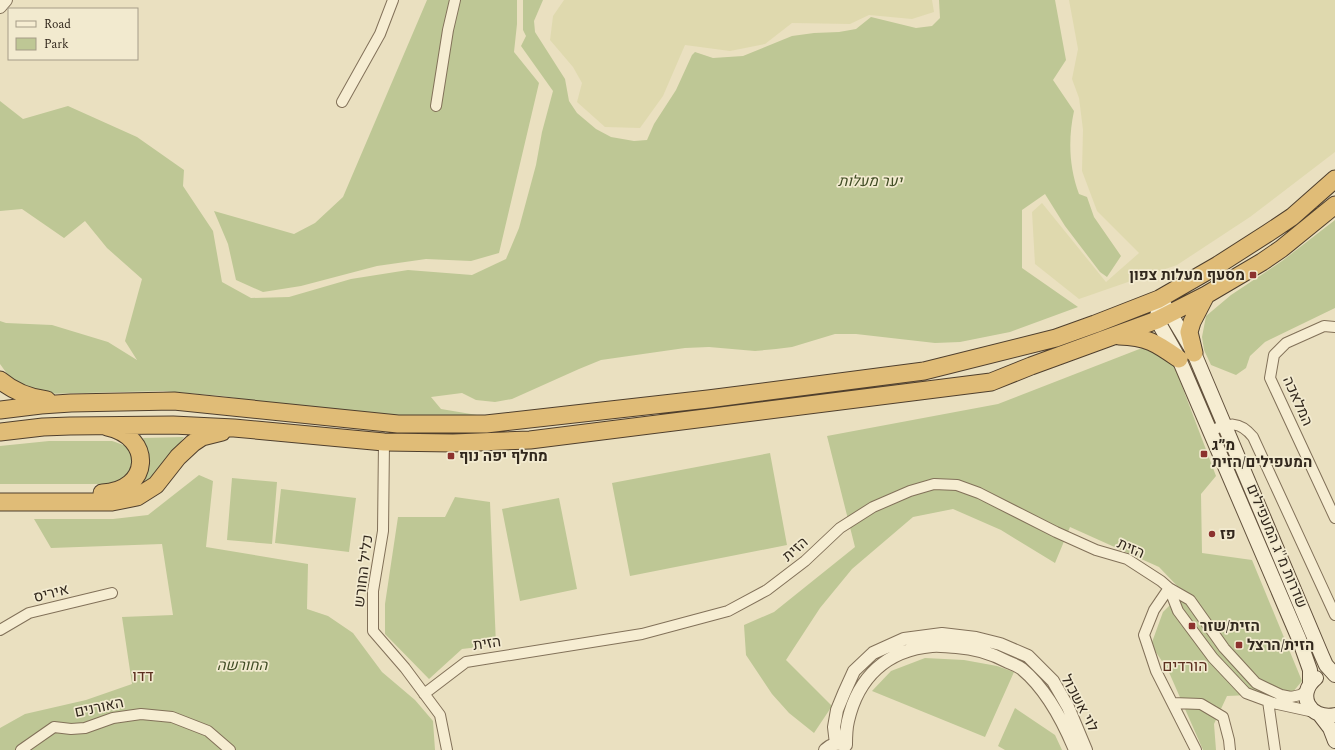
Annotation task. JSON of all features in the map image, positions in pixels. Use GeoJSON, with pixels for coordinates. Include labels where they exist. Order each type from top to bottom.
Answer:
{"type":"FeatureCollection","features":[{"type":"Feature","properties":{"kind":"highway"},"geometry":{"type":"LineString","coordinates":[[0,410],[41,404],[174,402],[398,424],[486,424],[708,399],[924,371],[1056,338],[1159,299],[1218,265],[1292,217],[1335,178]]}},
{"type":"Feature","properties":{"kind":"highway"},"geometry":{"type":"LineString","coordinates":[[0,432],[43,427],[173,425],[234,428],[384,442],[453,443],[530,440],[991,382],[1164,316],[1239,276],[1282,249],[1335,205]]}},
{"type":"Feature","properties":{"kind":"highway"},"geometry":{"type":"LineString","coordinates":[[1113,336],[1138,337],[1159,344],[1186,356],[1189,332],[1192,322],[1206,294]]}},
{"type":"Feature","properties":{"kind":"highway"},"geometry":{"type":"LineString","coordinates":[[0,380],[15,390],[37,399],[71,403]]}},
{"type":"Feature","properties":{"kind":"highway"},"geometry":{"type":"LineString","coordinates":[[0,492],[111,493],[121,490],[136,477],[140,468],[140,452],[133,441],[124,434],[113,429],[97,425]]}},
{"type":"Feature","properties":{"kind":"highway"},"geometry":{"type":"LineString","coordinates":[[0,502],[112,502],[138,497],[156,485],[178,456],[193,443],[202,437],[234,428]]}},
{"type":"Feature","properties":{"kind":"main road"},"geometry":{"type":"LineString","coordinates":[[1159,299],[1164,316]]}},
{"type":"Feature","properties":{"kind":"main road","name":"שדרות מ\"ג המעפילים"},"geometry":{"type":"LineString","coordinates":[[1164,316],[1224,424],[1322,656],[1326,665],[1335,676]]}},
{"type":"Feature","properties":{"kind":"main road","name":"שדרות מ\"ג המעפילים"},"geometry":{"type":"LineString","coordinates":[[1186,356],[1210,431],[1307,662],[1311,678],[1307,693],[1307,701],[1310,708],[1317,714]]}},
{"type":"Feature","properties":{"kind":"main road"},"geometry":{"type":"LineString","coordinates":[[1309,687],[1315,679],[1322,676],[1335,676]]}},
{"type":"Feature","properties":{"kind":"main road"},"geometry":{"type":"LineString","coordinates":[[1317,714],[1327,717],[1335,715]]}},
{"type":"Feature","properties":{"kind":"main road"},"geometry":{"type":"LineString","coordinates":[[1317,714],[1330,728],[1335,741]]}},
{"type":"Feature","properties":{"kind":"street"},"geometry":{"type":"LineString","coordinates":[[0,7],[6,0]]}},
{"type":"Feature","properties":{"kind":"street"},"geometry":{"type":"LineString","coordinates":[[342,102],[380,34],[394,0]]}},
{"type":"Feature","properties":{"kind":"street"},"geometry":{"type":"LineString","coordinates":[[436,106],[448,30],[455,0]]}},
{"type":"Feature","properties":{"kind":"street","name":"המלאכה"},"geometry":{"type":"LineString","coordinates":[[1335,327],[1324,326],[1286,343],[1274,355],[1270,378],[1335,518]]}},
{"type":"Feature","properties":{"kind":"street"},"geometry":{"type":"LineString","coordinates":[[1210,431],[1224,424],[1238,424],[1243,426],[1253,437],[1335,615]]}},
{"type":"Feature","properties":{"kind":"street","name":"כליל החורש"},"geometry":{"type":"LineString","coordinates":[[384,442],[383,531],[373,591],[373,631],[405,668],[440,715],[447,750]]}},
{"type":"Feature","properties":{"kind":"street","name":"הזית"},"geometry":{"type":"LineString","coordinates":[[424,694],[466,662],[642,634],[728,611],[767,590],[805,562],[840,528],[873,507],[910,490],[934,484],[957,485],[979,494],[1086,546],[1126,559],[1161,581],[1169,588],[1190,600],[1224,648],[1256,683],[1281,695],[1291,697],[1300,695],[1309,687]]}},
{"type":"Feature","properties":{"kind":"street"},"geometry":{"type":"LineString","coordinates":[[1169,588],[1178,611],[1213,658],[1246,693],[1268,701],[1317,714]]}},
{"type":"Feature","properties":{"kind":"street"},"geometry":{"type":"LineString","coordinates":[[1169,588],[1154,610],[1144,635],[1156,671],[1196,750]]}},
{"type":"Feature","properties":{"kind":"street","name":"איריס"},"geometry":{"type":"LineString","coordinates":[[0,630],[29,613],[112,593]]}},
{"type":"Feature","properties":{"kind":"street","name":"לוי אשכול"},"geometry":{"type":"LineString","coordinates":[[844,746],[834,727],[837,710],[854,671],[873,653],[904,639],[942,634],[976,638],[1000,644],[1028,656],[1053,681],[1068,707],[1086,750]]}},
{"type":"Feature","properties":{"kind":"street","name":"לוי אשכול"},"geometry":{"type":"LineString","coordinates":[[844,746],[848,721],[855,699],[863,682],[883,662],[906,651],[933,646],[973,648],[994,655],[1021,668],[1041,690],[1057,712],[1075,750]]}},
{"type":"Feature","properties":{"kind":"street"},"geometry":{"type":"LineString","coordinates":[[1268,701],[1275,750]]}},
{"type":"Feature","properties":{"kind":"street"},"geometry":{"type":"LineString","coordinates":[[1172,703],[1201,704],[1223,717],[1230,750]]}},
{"type":"Feature","properties":{"kind":"street","name":"האורנים"},"geometry":{"type":"LineString","coordinates":[[21,750],[54,727],[71,729],[84,728],[113,718],[141,714],[172,717],[208,731],[230,750]]}},
{"type":"Feature","properties":{"kind":"street"},"geometry":{"type":"LineString","coordinates":[[825,750],[831,745],[844,746]]}},
{"type":"Feature","properties":{"kind":"shaded area"},"geometry":{"type":"Polygon","coordinates":[[[564,0],[932,0],[934,12],[912,19],[869,15],[850,24],[792,23],[765,44],[730,51],[685,45],[663,96],[640,128],[605,127],[577,102],[582,83],[573,67],[550,40],[553,16],[564,0]]]}},
{"type":"Feature","properties":{"kind":"shaded area"},"geometry":{"type":"Polygon","coordinates":[[[1069,0],[1335,0],[1335,152],[1250,217],[1177,265],[1079,299],[1035,264],[1032,212],[1042,203],[1106,282],[1139,253],[1097,211],[1082,171],[1083,130],[1079,98],[1072,79],[1078,49],[1069,0]]]}},
{"type":"Feature","properties":{"kind":"green space"},"geometry":{"type":"Polygon","coordinates":[[[427,0],[517,0],[517,24],[514,52],[539,83],[499,253],[471,261],[426,259],[377,266],[301,286],[263,292],[236,280],[228,244],[214,211],[294,234],[315,223],[343,197],[427,0]]]}},
{"type":"Feature","properties":{"kind":"green space","name":"יער מעלות"},"geometry":{"type":"Polygon","coordinates":[[[523,0],[543,0],[534,21],[535,32],[565,79],[569,101],[577,113],[596,129],[611,137],[634,141],[647,140],[654,124],[676,90],[692,55],[695,52],[713,58],[743,56],[792,36],[856,29],[871,17],[916,28],[932,26],[940,18],[939,0],[1055,0],[1066,60],[1053,80],[1074,111],[1070,142],[1073,174],[1079,194],[1087,197],[1094,217],[1121,256],[1107,277],[1100,272],[1065,226],[1045,194],[1022,210],[1022,268],[1078,307],[1010,332],[960,342],[935,343],[856,334],[835,334],[792,347],[755,351],[709,347],[685,348],[601,360],[512,399],[495,402],[476,400],[462,393],[431,397],[441,409],[489,417],[349,415],[222,396],[163,391],[44,394],[13,382],[0,364],[0,321],[6,323],[52,325],[108,342],[137,360],[125,341],[142,279],[107,248],[85,221],[64,238],[22,209],[0,211],[0,101],[23,119],[68,106],[137,137],[184,170],[183,186],[213,231],[222,282],[251,298],[289,297],[351,279],[408,270],[472,275],[506,259],[519,228],[536,165],[542,132],[553,91],[521,46],[526,36],[523,30],[523,0]]]}},
{"type":"Feature","properties":{"kind":"green space"},"geometry":{"type":"Polygon","coordinates":[[[1335,220],[1335,308],[1265,342],[1250,356],[1246,368],[1236,375],[1211,365],[1204,350],[1202,337],[1206,316],[1231,295],[1282,261],[1335,220]]]}},
{"type":"Feature","properties":{"kind":"green space"},"geometry":{"type":"Polygon","coordinates":[[[1142,348],[1162,356],[1174,365],[1216,476],[1201,494],[1202,553],[1252,560],[1302,681],[1292,693],[1227,696],[1214,724],[1216,750],[1203,750],[1168,670],[1151,645],[1163,612],[1183,592],[1159,567],[1070,527],[1055,563],[1001,530],[953,509],[913,517],[852,569],[820,608],[786,660],[832,706],[814,733],[789,713],[772,694],[746,655],[744,625],[774,612],[855,547],[827,436],[998,404],[1142,348]]]}},
{"type":"Feature","properties":{"kind":"green space"},"geometry":{"type":"Polygon","coordinates":[[[184,437],[155,478],[138,490],[145,476],[148,465],[147,453],[143,438],[184,437]]]}},
{"type":"Feature","properties":{"kind":"green space"},"geometry":{"type":"Polygon","coordinates":[[[49,441],[112,441],[124,445],[131,452],[131,468],[126,476],[119,481],[110,484],[0,484],[0,446],[49,441]]]}},
{"type":"Feature","properties":{"kind":"green space"},"geometry":{"type":"Polygon","coordinates":[[[770,453],[787,545],[630,576],[612,483],[770,453]]]}},
{"type":"Feature","properties":{"kind":"green space","name":"החורשה"},"geometry":{"type":"Polygon","coordinates":[[[199,475],[213,481],[206,547],[308,564],[307,609],[328,616],[353,633],[382,672],[415,700],[433,721],[435,750],[0,750],[0,728],[25,714],[86,700],[132,684],[122,617],[173,615],[162,544],[51,548],[34,519],[113,519],[148,515],[199,475]]]}},
{"type":"Feature","properties":{"kind":"green space"},"geometry":{"type":"Polygon","coordinates":[[[232,478],[277,482],[272,544],[227,540],[232,478]]]}},
{"type":"Feature","properties":{"kind":"green space"},"geometry":{"type":"Polygon","coordinates":[[[281,489],[356,498],[349,552],[275,543],[281,489]]]}},
{"type":"Feature","properties":{"kind":"green space"},"geometry":{"type":"Polygon","coordinates":[[[455,497],[490,502],[496,645],[462,649],[429,679],[385,634],[385,604],[398,517],[445,517],[455,497]]]}},
{"type":"Feature","properties":{"kind":"green space"},"geometry":{"type":"Polygon","coordinates":[[[559,498],[577,589],[520,601],[502,509],[559,498]]]}},
{"type":"Feature","properties":{"kind":"green space"},"geometry":{"type":"Polygon","coordinates":[[[925,658],[964,660],[997,666],[1014,672],[985,737],[872,691],[891,671],[925,658]]]}},
{"type":"Feature","properties":{"kind":"green space"},"geometry":{"type":"Polygon","coordinates":[[[1015,708],[1055,735],[1062,750],[1005,750],[998,746],[1015,708]]]}},
{"type":"Feature","properties":{"kind":"place","name":"מסעף מעלות צפון"},"geometry":{"type":"Point","coordinates":[1253,275]}},
{"type":"Feature","properties":{"kind":"place","name":"מ״ג המעפילים/הזית"},"geometry":{"type":"Point","coordinates":[1204,454]}},
{"type":"Feature","properties":{"kind":"place","name":"מחלף יפה נוף"},"geometry":{"type":"Point","coordinates":[451,456]}},
{"type":"Feature","properties":{"kind":"place","name":"פז"},"geometry":{"type":"Point","coordinates":[1212,534]}},
{"type":"Feature","properties":{"kind":"place","name":"הזית/שזר"},"geometry":{"type":"Point","coordinates":[1192,626]}},
{"type":"Feature","properties":{"kind":"place","name":"הזית/הרצל"},"geometry":{"type":"Point","coordinates":[1239,645]}},
{"type":"Feature","properties":{"kind":"district","name":"הורדים"},"geometry":{"type":"Point","coordinates":[1185,665]}},
{"type":"Feature","properties":{"kind":"district","name":"דדו"},"geometry":{"type":"Point","coordinates":[143,675]}}]}
